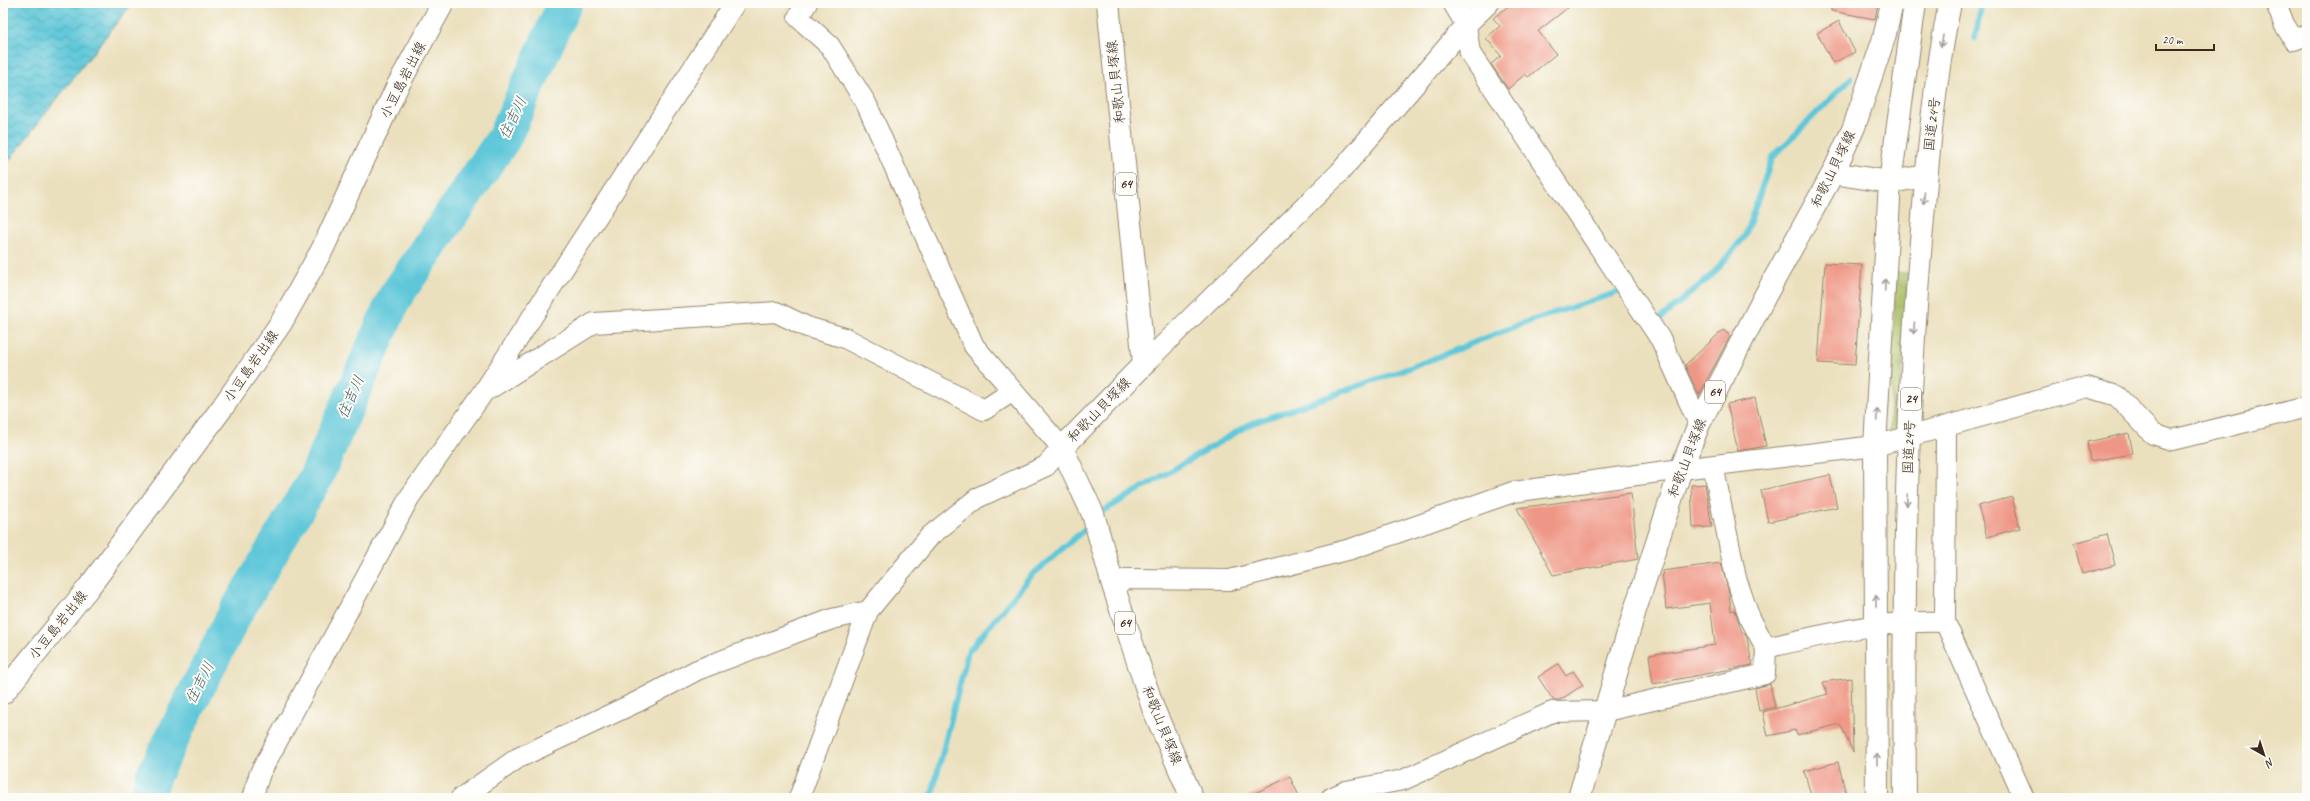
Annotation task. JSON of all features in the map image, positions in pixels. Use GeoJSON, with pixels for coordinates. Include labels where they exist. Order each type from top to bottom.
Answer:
{"type":"FeatureCollection","features":[{"type":"Feature","properties":{"kind":"main road","name":"小豆島岩出線"},"geometry":{"type":"LineString","coordinates":[[3,693],[89,587],[222,408],[281,323],[324,248],[397,87],[443,3]]}},
{"type":"Feature","properties":{"kind":"main road","name":"和歌山貝塚線"},"geometry":{"type":"LineString","coordinates":[[1108,3],[1144,364],[1062,448],[1093,514],[1113,585],[1153,708],[1192,798]]}},
{"type":"Feature","properties":{"kind":"main road","name":"和歌山貝塚線"},"geometry":{"type":"LineString","coordinates":[[1579,798],[1606,711],[1634,610],[1681,469],[1699,424],[1765,296],[1833,173],[1854,127],[1884,38],[1892,3]]}},
{"type":"Feature","properties":{"kind":"main road"},"geometry":{"type":"LineString","coordinates":[[1877,798],[1876,446],[1890,182],[1915,3]]}},
{"type":"Feature","properties":{"kind":"main road","name":"国道24号"},"geometry":{"type":"LineString","coordinates":[[1905,798],[1903,623],[1913,338],[1926,176],[1942,44],[1950,3]]}},
{"type":"Feature","properties":{"kind":"main road"},"geometry":{"type":"LineString","coordinates":[[1833,173],[1890,182],[1926,176]]}},
{"type":"Feature","properties":{"kind":"street"},"geometry":{"type":"LineString","coordinates":[[252,798],[260,773],[409,498],[483,393],[736,3]]}},
{"type":"Feature","properties":{"kind":"street"},"geometry":{"type":"LineString","coordinates":[[798,798],[868,611],[930,536],[979,497],[1046,466],[1062,448],[974,346],[866,103],[830,46],[798,17],[807,3]]}},
{"type":"Feature","properties":{"kind":"street"},"geometry":{"type":"LineString","coordinates":[[1453,3],[1466,25],[1470,53],[1661,340],[1699,424]]}},
{"type":"Feature","properties":{"kind":"street"},"geometry":{"type":"LineString","coordinates":[[1144,364],[1339,173],[1466,25],[1489,3]]}},
{"type":"Feature","properties":{"kind":"street"},"geometry":{"type":"LineString","coordinates":[[2276,3],[2284,24],[2294,40],[2307,35]]}},
{"type":"Feature","properties":{"kind":"street"},"geometry":{"type":"LineString","coordinates":[[483,393],[594,323],[776,312],[807,327],[845,338],[984,410],[1013,391]]}},
{"type":"Feature","properties":{"kind":"street"},"geometry":{"type":"LineString","coordinates":[[1113,585],[1126,579],[1230,580],[1351,549],[1513,492],[1681,469],[1876,446],[2087,387],[2117,396],[2153,434],[2172,440],[2303,408],[2307,409]]}},
{"type":"Feature","properties":{"kind":"street"},"geometry":{"type":"LineString","coordinates":[[1946,426],[1945,622],[2024,798]]}},
{"type":"Feature","properties":{"kind":"street"},"geometry":{"type":"LineString","coordinates":[[1331,798],[1346,791],[1403,780],[1552,712],[1606,711],[1765,674],[1766,648],[1749,616],[1736,578],[1713,465]]}},
{"type":"Feature","properties":{"kind":"street"},"geometry":{"type":"LineString","coordinates":[[461,798],[518,758],[639,701],[698,670],[832,619],[868,611]]}},
{"type":"Feature","properties":{"kind":"street"},"geometry":{"type":"LineString","coordinates":[[1766,648],[1846,629],[1922,621],[1945,622]]}},
{"type":"Feature","properties":{"kind":"green space"},"geometry":{"type":"Polygon","coordinates":[[[1896,273],[1908,273],[1898,434],[1890,433],[1896,273]]]}},
{"type":"Feature","properties":{"kind":"water"},"geometry":{"type":"Polygon","coordinates":[[[3,3],[132,3],[3,168],[3,3]]]}},
{"type":"Feature","properties":{"kind":"building"},"geometry":{"type":"Polygon","coordinates":[[[1512,3],[1574,3],[1538,31],[1556,54],[1528,77],[1525,74],[1508,89],[1491,64],[1501,56],[1486,38],[1500,26],[1493,18],[1512,3]]]}},
{"type":"Feature","properties":{"kind":"building"},"geometry":{"type":"Polygon","coordinates":[[[1831,3],[1878,3],[1875,19],[1831,11],[1831,3]]]}},
{"type":"Feature","properties":{"kind":"building"},"geometry":{"type":"Polygon","coordinates":[[[1839,21],[1855,52],[1833,63],[1817,33],[1839,21]]]}},
{"type":"Feature","properties":{"kind":"building"},"geometry":{"type":"Polygon","coordinates":[[[1825,263],[1862,265],[1855,365],[1818,363],[1825,263]]]}},
{"type":"Feature","properties":{"kind":"building"},"geometry":{"type":"Polygon","coordinates":[[[1723,330],[1730,336],[1699,395],[1685,365],[1723,330]]]}},
{"type":"Feature","properties":{"kind":"building"},"geometry":{"type":"Polygon","coordinates":[[[1755,398],[1766,446],[1738,451],[1727,404],[1755,398]]]}},
{"type":"Feature","properties":{"kind":"building"},"geometry":{"type":"Polygon","coordinates":[[[2129,433],[2133,454],[2090,461],[2087,442],[2129,433]]]}},
{"type":"Feature","properties":{"kind":"building"},"geometry":{"type":"Polygon","coordinates":[[[1830,475],[1837,507],[1768,522],[1761,490],[1830,475]]]}},
{"type":"Feature","properties":{"kind":"building"},"geometry":{"type":"Polygon","coordinates":[[[1705,484],[1712,527],[1693,528],[1691,485],[1705,484]]]}},
{"type":"Feature","properties":{"kind":"building"},"geometry":{"type":"Polygon","coordinates":[[[1631,493],[1638,559],[1553,575],[1517,508],[1631,493]]]}},
{"type":"Feature","properties":{"kind":"building"},"geometry":{"type":"Polygon","coordinates":[[[2012,497],[2020,528],[1987,537],[1978,506],[2012,497]]]}},
{"type":"Feature","properties":{"kind":"building"},"geometry":{"type":"Polygon","coordinates":[[[2107,534],[2115,565],[2082,574],[2074,543],[2107,534]]]}},
{"type":"Feature","properties":{"kind":"building"},"geometry":{"type":"Polygon","coordinates":[[[1721,563],[1729,593],[1731,611],[1735,610],[1742,633],[1745,633],[1747,637],[1752,665],[1653,684],[1649,655],[1715,645],[1710,603],[1666,609],[1662,571],[1721,563]]]}},
{"type":"Feature","properties":{"kind":"building"},"geometry":{"type":"Polygon","coordinates":[[[1558,664],[1566,676],[1573,671],[1583,685],[1560,700],[1553,700],[1538,677],[1558,664]]]}},
{"type":"Feature","properties":{"kind":"building"},"geometry":{"type":"Polygon","coordinates":[[[1851,678],[1853,752],[1840,724],[1797,735],[1795,730],[1768,736],[1763,712],[1828,694],[1823,682],[1851,678]]]}},
{"type":"Feature","properties":{"kind":"building"},"geometry":{"type":"Polygon","coordinates":[[[1770,684],[1775,707],[1759,711],[1755,688],[1770,684]]]}},
{"type":"Feature","properties":{"kind":"building"},"geometry":{"type":"Polygon","coordinates":[[[1838,762],[1846,793],[1826,798],[1812,798],[1804,771],[1838,762]]]}},
{"type":"Feature","properties":{"kind":"building"},"geometry":{"type":"Polygon","coordinates":[[[1290,777],[1300,798],[1244,798],[1290,777]]]}},
{"type":"Feature","properties":{"kind":"waterway","name":"住吉川"},"geometry":{"type":"LineString","coordinates":[[148,798],[153,776],[235,614],[316,477],[395,297],[504,138],[565,3]]}},
{"type":"Feature","properties":{"kind":"waterway"},"geometry":{"type":"LineString","coordinates":[[1975,38],[1982,3]]}},
{"type":"Feature","properties":{"kind":"waterway"},"geometry":{"type":"LineString","coordinates":[[1653,325],[1713,274],[1745,236],[1772,158],[1851,78]]}},
{"type":"Feature","properties":{"kind":"waterway"},"geometry":{"type":"LineString","coordinates":[[1105,510],[1250,424],[1415,366],[1521,324],[1621,291],[1623,294]]}},
{"type":"Feature","properties":{"kind":"waterway"},"geometry":{"type":"LineString","coordinates":[[931,798],[968,652],[1031,576],[1086,528]]}}]}
